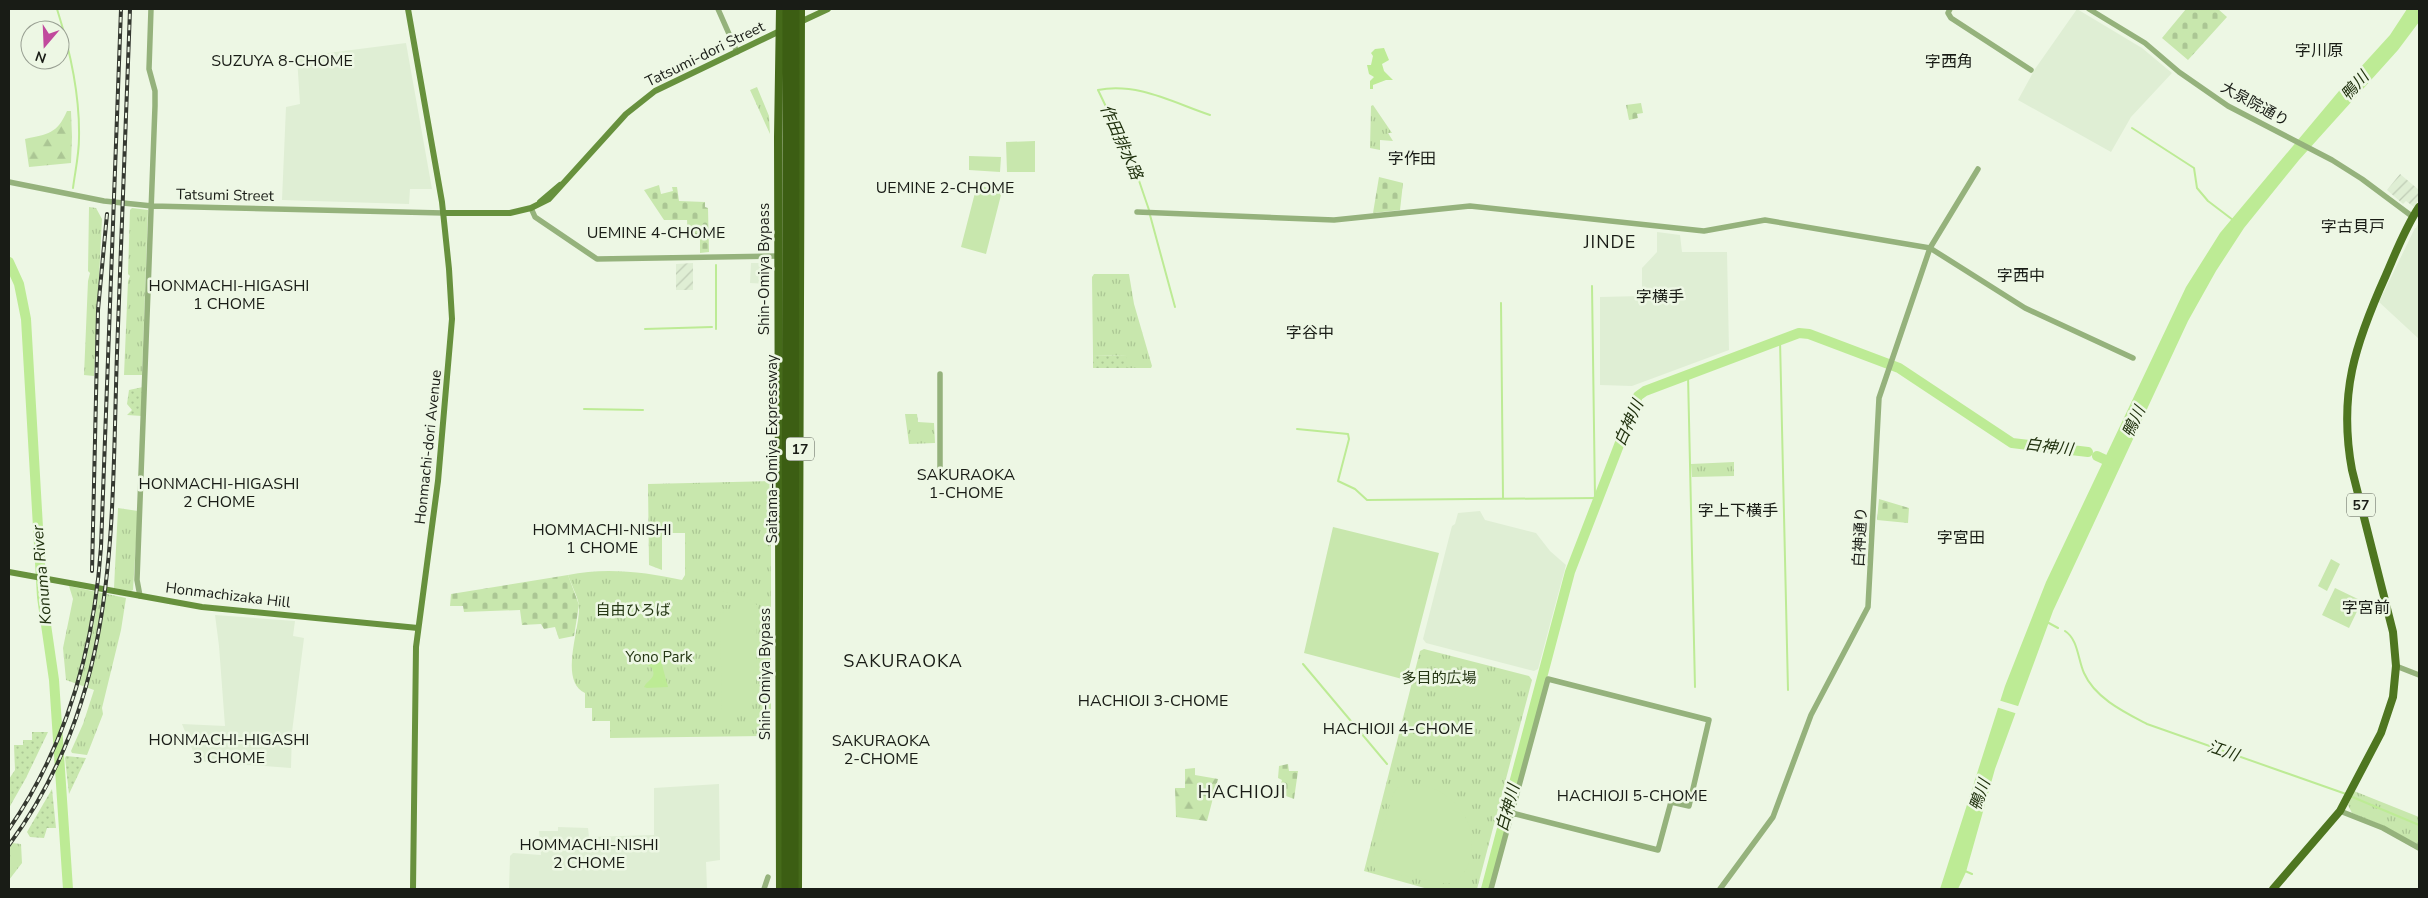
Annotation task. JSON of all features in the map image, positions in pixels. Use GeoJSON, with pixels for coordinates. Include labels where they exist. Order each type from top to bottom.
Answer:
{"type":"FeatureCollection","features":[{"type":"Feature","properties":{"kind":"highway","name":"Shin-Omiya Bypass"},"geometry":{"type":"LineString","coordinates":[[780,9],[778,256],[780,889]]}},
{"type":"Feature","properties":{"kind":"highway","name":"Saitama-Omiya Expressway"},"geometry":{"type":"LineString","coordinates":[[786,889],[787,9]]}},
{"type":"Feature","properties":{"kind":"highway","name":"Saitama-Omiya Expressway"},"geometry":{"type":"LineString","coordinates":[[794,889],[795,9]]}},
{"type":"Feature","properties":{"kind":"highway","name":"17"},"geometry":{"type":"LineString","coordinates":[[798,889],[801,9]]}},
{"type":"Feature","properties":{"kind":"main road","name":"Honmachi-dori Avenue"},"geometry":{"type":"LineString","coordinates":[[408,9],[443,214],[449,270],[451,330],[438,482],[418,628],[413,799],[413,889]]}},
{"type":"Feature","properties":{"kind":"main road","name":"Tatsumi-dori Street"},"geometry":{"type":"LineString","coordinates":[[443,214],[500,214],[531,208],[564,183],[616,124],[645,98],[676,80],[828,9]]}},
{"type":"Feature","properties":{"kind":"main road","name":"57"},"geometry":{"type":"LineString","coordinates":[[2273,889],[2340,811],[2375,747],[2388,718],[2393,698],[2396,666],[2393,632],[2352,470],[2347,435],[2347,408],[2351,369],[2360,336],[2412,217],[2419,207]]}},
{"type":"Feature","properties":{"kind":"main road","name":"Honmachizaka Hill"},"geometry":{"type":"LineString","coordinates":[[9,572],[211,608],[418,628]]}},
{"type":"Feature","properties":{"kind":"street"},"geometry":{"type":"LineString","coordinates":[[140,596],[137,580],[156,106],[155,91],[149,69],[150,9]]}},
{"type":"Feature","properties":{"kind":"street"},"geometry":{"type":"LineString","coordinates":[[718,9],[737,52]]}},
{"type":"Feature","properties":{"kind":"street"},"geometry":{"type":"LineString","coordinates":[[1950,9],[1948,13],[1951,18],[2031,70]]}},
{"type":"Feature","properties":{"kind":"street","name":"大泉院通り"},"geometry":{"type":"LineString","coordinates":[[2089,9],[2145,43],[2179,72],[2228,106],[2326,156],[2362,179],[2412,217]]}},
{"type":"Feature","properties":{"kind":"street","name":"白神通り"},"geometry":{"type":"LineString","coordinates":[[1720,889],[1773,817],[1811,715],[1868,607],[1878,405],[1930,248],[1978,169]]}},
{"type":"Feature","properties":{"kind":"street","name":"Tatsumi Street"},"geometry":{"type":"LineString","coordinates":[[9,182],[104,200],[152,206],[443,214]]}},
{"type":"Feature","properties":{"kind":"street"},"geometry":{"type":"LineString","coordinates":[[1138,212],[1334,220],[1470,206],[1704,230],[1765,220],[1930,248],[2024,308],[2133,358]]}},
{"type":"Feature","properties":{"kind":"street"},"geometry":{"type":"LineString","coordinates":[[531,208],[536,217],[597,259],[778,256]]}},
{"type":"Feature","properties":{"kind":"street"},"geometry":{"type":"LineString","coordinates":[[940,374],[940,467]]}},
{"type":"Feature","properties":{"kind":"street"},"geometry":{"type":"LineString","coordinates":[[2396,666],[2419,675]]}},
{"type":"Feature","properties":{"kind":"street"},"geometry":{"type":"LineString","coordinates":[[1491,889],[1548,679],[1709,720],[1689,806],[1670,802],[1658,850],[1512,813]]}},
{"type":"Feature","properties":{"kind":"street"},"geometry":{"type":"LineString","coordinates":[[2340,811],[2383,828],[2419,848]]}},
{"type":"Feature","properties":{"kind":"street"},"geometry":{"type":"LineString","coordinates":[[764,889],[768,877]]}},
{"type":"Feature","properties":{"kind":"shaded area"},"geometry":{"type":"Polygon","coordinates":[[[2077,9],[2142,48],[2172,73],[2131,117],[2111,152],[2018,100],[2035,69],[2077,9]]]}},
{"type":"Feature","properties":{"kind":"shaded area"},"geometry":{"type":"Polygon","coordinates":[[[406,43],[432,189],[410,189],[409,204],[282,200],[286,107],[300,104],[297,57],[406,43]]]}},
{"type":"Feature","properties":{"kind":"shaded area"},"geometry":{"type":"Polygon","coordinates":[[[2400,174],[2419,190],[2419,199],[2414,207],[2406,201],[2403,204],[2387,190],[2400,174]]]}},
{"type":"Feature","properties":{"kind":"shaded area"},"geometry":{"type":"Polygon","coordinates":[[[2419,222],[2419,339],[2379,302],[2419,222]]]}},
{"type":"Feature","properties":{"kind":"shaded area"},"geometry":{"type":"Polygon","coordinates":[[[1657,232],[1680,235],[1682,252],[1727,252],[1729,350],[1632,386],[1600,385],[1600,297],[1642,296],[1642,268],[1657,252],[1657,232]]]}},
{"type":"Feature","properties":{"kind":"shaded area"},"geometry":{"type":"Polygon","coordinates":[[[693,263],[693,290],[676,290],[676,264],[693,263]]]}},
{"type":"Feature","properties":{"kind":"shaded area"},"geometry":{"type":"Polygon","coordinates":[[[751,263],[770,263],[769,284],[750,283],[751,263]]]}},
{"type":"Feature","properties":{"kind":"shaded area"},"geometry":{"type":"Polygon","coordinates":[[[1480,511],[1485,520],[1536,533],[1550,551],[1566,565],[1538,669],[1534,671],[1426,643],[1423,639],[1452,526],[1455,524],[1458,513],[1480,511]]]}},
{"type":"Feature","properties":{"kind":"shaded area"},"geometry":{"type":"Polygon","coordinates":[[[215,615],[295,621],[293,636],[304,638],[292,732],[291,768],[197,761],[182,724],[225,726],[215,615]]]}},
{"type":"Feature","properties":{"kind":"shaded area"},"geometry":{"type":"Polygon","coordinates":[[[719,784],[720,860],[706,862],[707,889],[509,889],[510,856],[513,853],[541,855],[539,831],[558,831],[558,827],[588,828],[589,837],[654,835],[654,788],[719,784]]]}},
{"type":"Feature","properties":{"kind":"green space"},"geometry":{"type":"Polygon","coordinates":[[[2186,9],[2218,9],[2227,17],[2188,60],[2162,38],[2186,9]]]}},
{"type":"Feature","properties":{"kind":"green space"},"geometry":{"type":"Polygon","coordinates":[[[757,87],[769,116],[770,134],[750,90],[757,87]]]}},
{"type":"Feature","properties":{"kind":"green space"},"geometry":{"type":"Polygon","coordinates":[[[1641,103],[1643,113],[1637,114],[1638,118],[1629,120],[1626,105],[1641,103]]]}},
{"type":"Feature","properties":{"kind":"green space"},"geometry":{"type":"Polygon","coordinates":[[[1373,105],[1392,133],[1388,133],[1393,141],[1380,140],[1380,150],[1370,148],[1371,106],[1373,105]]]}},
{"type":"Feature","properties":{"kind":"green space"},"geometry":{"type":"Polygon","coordinates":[[[67,111],[71,111],[71,163],[29,167],[25,139],[51,132],[63,119],[67,111]]]}},
{"type":"Feature","properties":{"kind":"green space"},"geometry":{"type":"Polygon","coordinates":[[[1035,141],[1035,172],[1007,172],[1006,142],[1035,141]]]}},
{"type":"Feature","properties":{"kind":"green space"},"geometry":{"type":"Polygon","coordinates":[[[969,156],[1001,157],[1000,172],[969,170],[969,156]]]}},
{"type":"Feature","properties":{"kind":"green space"},"geometry":{"type":"Polygon","coordinates":[[[1379,177],[1403,183],[1400,210],[1373,213],[1379,177]]]}},
{"type":"Feature","properties":{"kind":"green space"},"geometry":{"type":"Polygon","coordinates":[[[659,185],[661,194],[673,191],[672,187],[677,187],[679,201],[705,202],[705,207],[708,208],[709,252],[700,253],[700,239],[688,239],[687,220],[664,220],[644,190],[659,185]]]}},
{"type":"Feature","properties":{"kind":"green space"},"geometry":{"type":"Polygon","coordinates":[[[977,185],[1002,191],[986,254],[961,247],[977,185]]]}},
{"type":"Feature","properties":{"kind":"green space"},"geometry":{"type":"Polygon","coordinates":[[[89,207],[96,208],[102,219],[94,376],[84,375],[88,281],[90,273],[88,271],[89,207]]]}},
{"type":"Feature","properties":{"kind":"green space"},"geometry":{"type":"Polygon","coordinates":[[[132,208],[148,210],[142,375],[124,375],[128,281],[130,276],[128,274],[130,210],[132,208]]]}},
{"type":"Feature","properties":{"kind":"green space"},"geometry":{"type":"Polygon","coordinates":[[[1094,274],[1129,274],[1134,304],[1151,368],[1127,368],[1126,355],[1093,356],[1092,277],[1094,274]]]}},
{"type":"Feature","properties":{"kind":"green space"},"geometry":{"type":"Polygon","coordinates":[[[1127,355],[1127,368],[1093,368],[1093,356],[1127,355]]]}},
{"type":"Feature","properties":{"kind":"green space"},"geometry":{"type":"Polygon","coordinates":[[[143,387],[142,416],[127,415],[132,410],[127,404],[129,390],[143,387]]]}},
{"type":"Feature","properties":{"kind":"green space"},"geometry":{"type":"Polygon","coordinates":[[[905,414],[917,414],[918,422],[934,423],[935,443],[909,444],[905,414]]]}},
{"type":"Feature","properties":{"kind":"green space"},"geometry":{"type":"Polygon","coordinates":[[[1734,462],[1734,476],[1692,477],[1691,464],[1734,462]]]}},
{"type":"Feature","properties":{"kind":"green space","name":"Yono Park"},"geometry":{"type":"Polygon","coordinates":[[[770,481],[768,537],[771,539],[771,736],[610,738],[610,721],[592,721],[592,708],[585,708],[585,693],[577,686],[573,677],[573,653],[579,605],[568,575],[611,571],[682,580],[685,575],[685,533],[662,533],[662,570],[649,565],[648,484],[770,481]]]}},
{"type":"Feature","properties":{"kind":"green space"},"geometry":{"type":"Polygon","coordinates":[[[1879,499],[1909,508],[1908,523],[1877,520],[1879,499]]]}},
{"type":"Feature","properties":{"kind":"green space"},"geometry":{"type":"Polygon","coordinates":[[[118,508],[138,511],[133,590],[131,591],[114,588],[118,508]]]}},
{"type":"Feature","properties":{"kind":"green space"},"geometry":{"type":"Polygon","coordinates":[[[1333,527],[1439,553],[1406,680],[1304,653],[1333,527]]]}},
{"type":"Feature","properties":{"kind":"green space"},"geometry":{"type":"Polygon","coordinates":[[[2331,559],[2340,564],[2327,591],[2318,586],[2331,559]]]}},
{"type":"Feature","properties":{"kind":"green space"},"geometry":{"type":"Polygon","coordinates":[[[568,575],[579,605],[574,636],[559,639],[555,627],[544,629],[541,624],[522,625],[520,610],[464,612],[463,606],[450,606],[451,594],[568,575]]]}},
{"type":"Feature","properties":{"kind":"green space"},"geometry":{"type":"Polygon","coordinates":[[[69,586],[126,598],[121,630],[102,708],[103,714],[87,755],[72,753],[71,751],[83,724],[94,690],[66,680],[63,648],[73,599],[69,586]]]}},
{"type":"Feature","properties":{"kind":"green space"},"geometry":{"type":"Polygon","coordinates":[[[2335,588],[2362,601],[2349,628],[2322,615],[2335,588]]]}},
{"type":"Feature","properties":{"kind":"green space"},"geometry":{"type":"Polygon","coordinates":[[[720,591],[748,598],[757,605],[756,686],[753,688],[752,711],[750,712],[722,712],[720,612],[733,613],[733,605],[720,605],[720,591]]]}},
{"type":"Feature","properties":{"kind":"green space","name":"多目的広場"},"geometry":{"type":"Polygon","coordinates":[[[1424,649],[1529,676],[1532,680],[1477,889],[1428,889],[1364,871],[1420,651],[1424,649]]]}},
{"type":"Feature","properties":{"kind":"green space"},"geometry":{"type":"Polygon","coordinates":[[[1463,666],[1501,676],[1493,708],[1454,698],[1463,666]]]}},
{"type":"Feature","properties":{"kind":"green space"},"geometry":{"type":"Polygon","coordinates":[[[32,732],[48,732],[9,808],[9,779],[15,770],[14,745],[23,745],[23,740],[32,740],[32,732]]]}},
{"type":"Feature","properties":{"kind":"green space"},"geometry":{"type":"Polygon","coordinates":[[[66,756],[86,758],[69,794],[65,758],[66,756]]]}},
{"type":"Feature","properties":{"kind":"green space"},"geometry":{"type":"Polygon","coordinates":[[[1288,764],[1289,771],[1298,771],[1294,799],[1278,793],[1282,780],[1278,778],[1279,766],[1288,764]]]}},
{"type":"Feature","properties":{"kind":"green space"},"geometry":{"type":"Polygon","coordinates":[[[1195,768],[1195,775],[1218,779],[1207,821],[1176,817],[1175,788],[1185,788],[1185,769],[1195,768]]]}},
{"type":"Feature","properties":{"kind":"green space"},"geometry":{"type":"Polygon","coordinates":[[[1408,785],[1426,786],[1438,791],[1462,811],[1467,820],[1472,842],[1470,860],[1462,876],[1455,881],[1447,884],[1376,870],[1372,863],[1393,794],[1397,788],[1408,785]]]}},
{"type":"Feature","properties":{"kind":"green space"},"geometry":{"type":"Polygon","coordinates":[[[52,789],[56,828],[47,828],[44,838],[30,837],[27,832],[52,789]]]}},
{"type":"Feature","properties":{"kind":"green space"},"geometry":{"type":"Polygon","coordinates":[[[2354,791],[2419,817],[2419,845],[2384,826],[2352,813],[2348,805],[2354,791]]]}},
{"type":"Feature","properties":{"kind":"green space"},"geometry":{"type":"Polygon","coordinates":[[[12,843],[21,844],[22,863],[9,880],[9,848],[12,843]]]}},
{"type":"Feature","properties":{"kind":"water","name":"鴨川"},"geometry":{"type":"Polygon","coordinates":[[[2407,9],[2419,9],[2419,22],[2398,50],[2299,160],[2244,228],[2216,271],[2188,321],[2053,611],[1995,769],[1966,872],[1958,889],[1940,889],[2005,686],[2046,582],[2186,287],[2220,233],[2339,91],[2390,35],[2407,9]]]}},
{"type":"Feature","properties":{"kind":"water"},"geometry":{"type":"Polygon","coordinates":[[[1384,48],[1389,60],[1382,64],[1384,71],[1393,80],[1386,80],[1373,85],[1373,89],[1370,89],[1370,81],[1374,77],[1369,74],[1367,65],[1371,65],[1373,56],[1371,53],[1375,49],[1384,48]]]}},
{"type":"Feature","properties":{"kind":"water"},"geometry":{"type":"Polygon","coordinates":[[[650,652],[661,661],[668,687],[644,687],[653,674],[652,668],[645,663],[647,654],[650,652]]]}},
{"type":"Feature","properties":{"kind":"pier"},"geometry":{"type":"Polygon","coordinates":[[[1998,700],[2021,707],[2018,714],[1996,707],[1998,700]]]}},
{"type":"Feature","properties":{"kind":"waterway"},"geometry":{"type":"LineString","coordinates":[[57,9],[70,56],[78,105],[79,144],[73,188]]}},
{"type":"Feature","properties":{"kind":"waterway","name":"作田排水路"},"geometry":{"type":"LineString","coordinates":[[1149,210],[1133,163],[1098,90],[1113,88],[1141,91],[1210,115]]}},
{"type":"Feature","properties":{"kind":"waterway"},"geometry":{"type":"LineString","coordinates":[[2132,128],[2194,168],[2197,188],[2208,201],[2233,220]]}},
{"type":"Feature","properties":{"kind":"waterway","name":"作田排水路"},"geometry":{"type":"LineString","coordinates":[[1150,215],[1175,307]]}},
{"type":"Feature","properties":{"kind":"waterway","name":"Konuma River"},"geometry":{"type":"LineString","coordinates":[[9,262],[19,284],[26,319],[42,597],[54,680],[68,889]]}},
{"type":"Feature","properties":{"kind":"waterway"},"geometry":{"type":"LineString","coordinates":[[716,265],[716,329]]}},
{"type":"Feature","properties":{"kind":"waterway"},"geometry":{"type":"LineString","coordinates":[[1592,286],[1595,498]]}},
{"type":"Feature","properties":{"kind":"waterway"},"geometry":{"type":"LineString","coordinates":[[1501,303],[1503,498]]}},
{"type":"Feature","properties":{"kind":"waterway"},"geometry":{"type":"LineString","coordinates":[[645,329],[712,327]]}},
{"type":"Feature","properties":{"kind":"waterway","name":"白神川"},"geometry":{"type":"LineString","coordinates":[[1486,889],[1570,572],[1638,396],[1645,391],[1799,333],[1809,334],[1899,368],[2012,443],[2088,452]]}},
{"type":"Feature","properties":{"kind":"waterway"},"geometry":{"type":"LineString","coordinates":[[1780,340],[1788,690]]}},
{"type":"Feature","properties":{"kind":"waterway"},"geometry":{"type":"LineString","coordinates":[[1688,375],[1695,687]]}},
{"type":"Feature","properties":{"kind":"waterway"},"geometry":{"type":"LineString","coordinates":[[584,409],[643,410]]}},
{"type":"Feature","properties":{"kind":"waterway"},"geometry":{"type":"LineString","coordinates":[[1297,429],[1348,434],[1349,439],[1338,481],[1355,489],[1367,500],[1598,498]]}},
{"type":"Feature","properties":{"kind":"waterway","name":"白神川"},"geometry":{"type":"LineString","coordinates":[[2097,456],[2112,463]]}},
{"type":"Feature","properties":{"kind":"waterway"},"geometry":{"type":"LineString","coordinates":[[2047,622],[2058,628]]}},
{"type":"Feature","properties":{"kind":"waterway","name":"江川"},"geometry":{"type":"LineString","coordinates":[[2065,631],[2073,639],[2084,673],[2095,690],[2129,714],[2147,724],[2346,794]]}},
{"type":"Feature","properties":{"kind":"waterway"},"geometry":{"type":"LineString","coordinates":[[1303,664],[1387,764]]}},
{"type":"Feature","properties":{"kind":"waterway","name":"江川"},"geometry":{"type":"LineString","coordinates":[[2350,796],[2419,825]]}},
{"type":"Feature","properties":{"kind":"waterway"},"geometry":{"type":"LineString","coordinates":[[1965,871],[1972,874]]}},
{"type":"Feature","properties":{"kind":"railway"},"geometry":{"type":"LineString","coordinates":[[9,829],[47,764],[62,729],[74,694],[92,622],[101,547],[121,9]]}},
{"type":"Feature","properties":{"kind":"railway"},"geometry":{"type":"LineString","coordinates":[[9,845],[45,788],[72,730],[90,670],[102,609],[109,547],[113,483],[130,9]]}},
{"type":"Feature","properties":{"kind":"railway"},"geometry":{"type":"LineString","coordinates":[[92,571],[98,310],[107,214]]}},
{"type":"Feature","properties":{"kind":"district","name":"字川原"},"geometry":{"type":"Point","coordinates":[2319,51]}},
{"type":"Feature","properties":{"kind":"district","name":"SUZUYA 8-CHOME"},"geometry":{"type":"Point","coordinates":[282,61]}},
{"type":"Feature","properties":{"kind":"district","name":"字西角"},"geometry":{"type":"Point","coordinates":[1949,62]}},
{"type":"Feature","properties":{"kind":"district","name":"字作田"},"geometry":{"type":"Point","coordinates":[1412,159]}},
{"type":"Feature","properties":{"kind":"district","name":"UEMINE 2-CHOME"},"geometry":{"type":"Point","coordinates":[945,188]}},
{"type":"Feature","properties":{"kind":"district","name":"字古貝戸"},"geometry":{"type":"Point","coordinates":[2353,227]}},
{"type":"Feature","properties":{"kind":"district","name":"UEMINE 4-CHOME"},"geometry":{"type":"Point","coordinates":[656,233]}},
{"type":"Feature","properties":{"kind":"district","name":"JINDE"},"geometry":{"type":"Point","coordinates":[1610,242]}},
{"type":"Feature","properties":{"kind":"district","name":"字西中"},"geometry":{"type":"Point","coordinates":[2021,276]}},
{"type":"Feature","properties":{"kind":"district","name":"HONMACHI-HIGASHI 1 CHOME"},"geometry":{"type":"Point","coordinates":[229,295]}},
{"type":"Feature","properties":{"kind":"district","name":"字横手"},"geometry":{"type":"Point","coordinates":[1660,297]}},
{"type":"Feature","properties":{"kind":"district","name":"字谷中"},"geometry":{"type":"Point","coordinates":[1310,333]}},
{"type":"Feature","properties":{"kind":"district","name":"SAKURAOKA 1-CHOME"},"geometry":{"type":"Point","coordinates":[966,484]}},
{"type":"Feature","properties":{"kind":"district","name":"HONMACHI-HIGASHI 2 CHOME"},"geometry":{"type":"Point","coordinates":[219,493]}},
{"type":"Feature","properties":{"kind":"district","name":"字上下横手"},"geometry":{"type":"Point","coordinates":[1738,511]}},
{"type":"Feature","properties":{"kind":"district","name":"字宮田"},"geometry":{"type":"Point","coordinates":[1961,538]}},
{"type":"Feature","properties":{"kind":"district","name":"HOMMACHI-NISHI 1 CHOME"},"geometry":{"type":"Point","coordinates":[602,539]}},
{"type":"Feature","properties":{"kind":"district","name":"字宮前"},"geometry":{"type":"Point","coordinates":[2366,608]}},
{"type":"Feature","properties":{"kind":"district","name":"SAKURAOKA"},"geometry":{"type":"Point","coordinates":[903,661]}},
{"type":"Feature","properties":{"kind":"district","name":"HACHIOJI 3-CHOME"},"geometry":{"type":"Point","coordinates":[1153,701]}},
{"type":"Feature","properties":{"kind":"district","name":"HACHIOJI 4-CHOME"},"geometry":{"type":"Point","coordinates":[1398,729]}},
{"type":"Feature","properties":{"kind":"district","name":"HONMACHI-HIGASHI 3 CHOME"},"geometry":{"type":"Point","coordinates":[229,749]}},
{"type":"Feature","properties":{"kind":"district","name":"SAKURAOKA 2-CHOME"},"geometry":{"type":"Point","coordinates":[881,750]}},
{"type":"Feature","properties":{"kind":"district","name":"HACHIOJI"},"geometry":{"type":"Point","coordinates":[1242,792]}},
{"type":"Feature","properties":{"kind":"district","name":"HACHIOJI 5-CHOME"},"geometry":{"type":"Point","coordinates":[1632,796]}},
{"type":"Feature","properties":{"kind":"district","name":"HOMMACHI-NISHI 2 CHOME"},"geometry":{"type":"Point","coordinates":[589,854]}},
{"type":"Feature","properties":{"kind":"park label","name":"自由ひろば"},"geometry":{"type":"Point","coordinates":[633,610]}}]}
